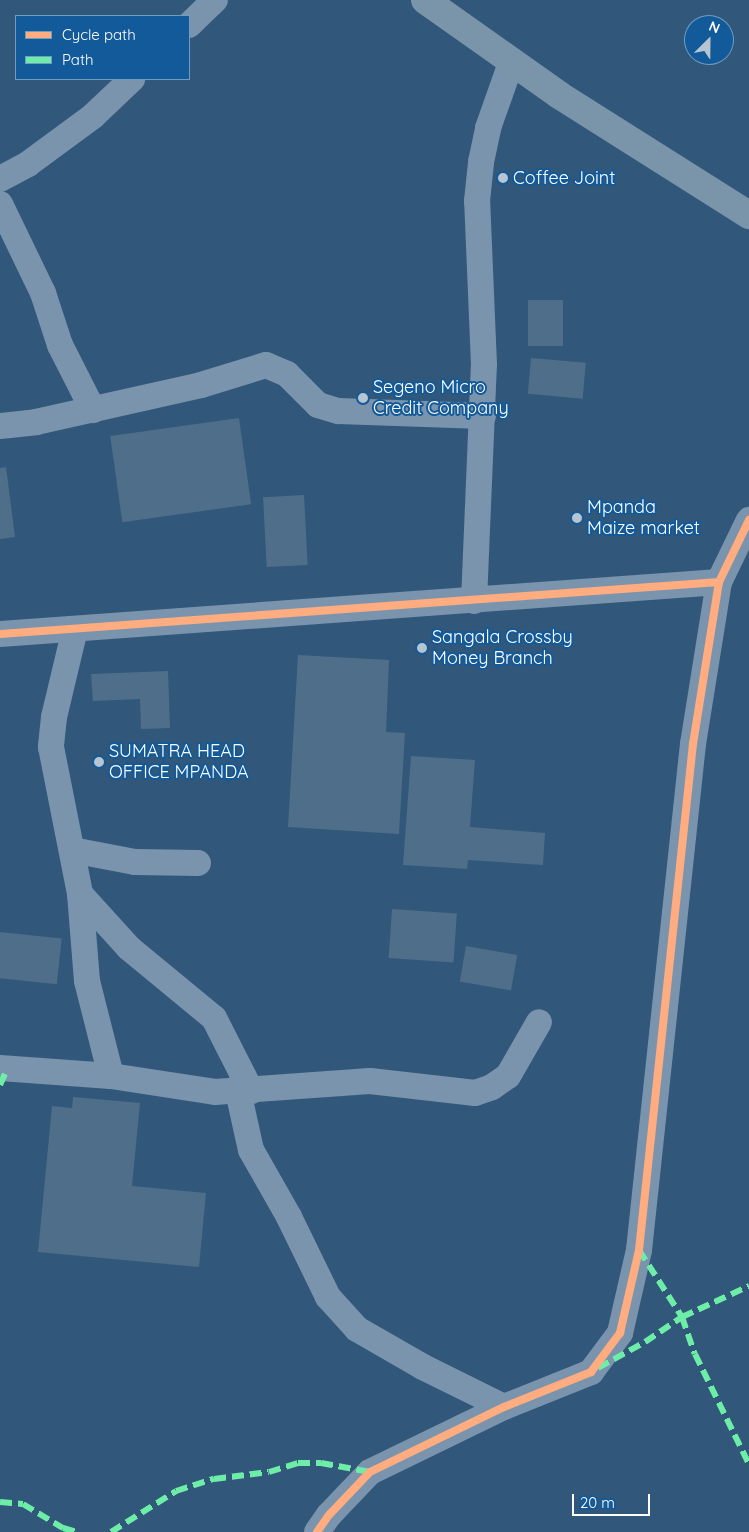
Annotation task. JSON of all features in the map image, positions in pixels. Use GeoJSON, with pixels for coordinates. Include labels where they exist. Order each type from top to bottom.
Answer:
{"type":"FeatureCollection","features":[{"type":"Feature","properties":{"kind":"highway"},"geometry":{"type":"LineString","coordinates":[[425,0],[511,63],[748,214]]}},
{"type":"Feature","properties":{"kind":"street"},"geometry":{"type":"LineString","coordinates":[[190,23],[215,0]]}},
{"type":"Feature","properties":{"kind":"street"},"geometry":{"type":"LineString","coordinates":[[474,601],[483,416],[478,201],[480,171],[488,128],[511,63]]}},
{"type":"Feature","properties":{"kind":"street"},"geometry":{"type":"LineString","coordinates":[[0,179],[28,164],[93,116],[131,80]]}},
{"type":"Feature","properties":{"kind":"street"},"geometry":{"type":"LineString","coordinates":[[0,204],[43,293],[60,345],[93,410]]}},
{"type":"Feature","properties":{"kind":"street"},"geometry":{"type":"LineString","coordinates":[[0,426],[93,410],[202,385],[266,365],[287,374],[318,405],[338,412],[483,416]]}},
{"type":"Feature","properties":{"kind":"street"},"geometry":{"type":"LineString","coordinates":[[318,1532],[329,1515],[370,1472],[504,1408],[591,1372],[620,1333],[639,1250],[693,744],[719,582],[749,520]]}},
{"type":"Feature","properties":{"kind":"street"},"geometry":{"type":"LineString","coordinates":[[0,634],[719,582]]}},
{"type":"Feature","properties":{"kind":"street"},"geometry":{"type":"LineString","coordinates":[[75,629],[54,717],[51,747],[80,894],[87,981],[111,1076]]}},
{"type":"Feature","properties":{"kind":"street"},"geometry":{"type":"LineString","coordinates":[[72,850],[135,862],[198,863]]}},
{"type":"Feature","properties":{"kind":"street"},"geometry":{"type":"LineString","coordinates":[[80,894],[129,948],[214,1018],[244,1091],[251,1150],[289,1217],[328,1297],[357,1329],[423,1367],[504,1408]]}},
{"type":"Feature","properties":{"kind":"street"},"geometry":{"type":"LineString","coordinates":[[0,1068],[111,1076],[172,1087],[244,1091],[370,1081],[475,1094],[492,1087],[508,1076],[539,1022]]}},
{"type":"Feature","properties":{"kind":"building"},"geometry":{"type":"Polygon","coordinates":[[[528,300],[563,300],[563,346],[528,346],[528,300]]]}},
{"type":"Feature","properties":{"kind":"building"},"geometry":{"type":"Polygon","coordinates":[[[531,358],[586,363],[583,399],[528,394],[531,358]]]}},
{"type":"Feature","properties":{"kind":"building"},"geometry":{"type":"Polygon","coordinates":[[[239,418],[251,504],[122,522],[110,436],[239,418]]]}},
{"type":"Feature","properties":{"kind":"building"},"geometry":{"type":"Polygon","coordinates":[[[6,467],[15,537],[0,539],[0,468],[6,467]]]}},
{"type":"Feature","properties":{"kind":"building"},"geometry":{"type":"Polygon","coordinates":[[[304,495],[308,565],[267,567],[263,497],[304,495]]]}},
{"type":"Feature","properties":{"kind":"building"},"geometry":{"type":"Polygon","coordinates":[[[298,655],[389,660],[386,732],[405,733],[399,834],[288,827],[298,655]]]}},
{"type":"Feature","properties":{"kind":"building"},"geometry":{"type":"Polygon","coordinates":[[[168,671],[170,728],[141,729],[140,699],[93,701],[91,674],[168,671]]]}},
{"type":"Feature","properties":{"kind":"building"},"geometry":{"type":"Polygon","coordinates":[[[411,756],[475,760],[470,827],[545,833],[543,865],[468,860],[467,869],[403,865],[411,756]]]}},
{"type":"Feature","properties":{"kind":"building"},"geometry":{"type":"Polygon","coordinates":[[[392,909],[457,914],[453,962],[389,958],[392,909]]]}},
{"type":"Feature","properties":{"kind":"building"},"geometry":{"type":"Polygon","coordinates":[[[0,932],[62,938],[57,984],[0,978],[0,932]]]}},
{"type":"Feature","properties":{"kind":"building"},"geometry":{"type":"Polygon","coordinates":[[[466,946],[517,955],[511,990],[460,981],[466,946]]]}},
{"type":"Feature","properties":{"kind":"building"},"geometry":{"type":"Polygon","coordinates":[[[73,1097],[140,1103],[132,1186],[206,1193],[199,1267],[38,1252],[52,1106],[72,1108],[73,1097]]]}},
{"type":"Feature","properties":{"kind":"marked path"},"geometry":{"type":"LineString","coordinates":[[0,1085],[7,1069]]}},
{"type":"Feature","properties":{"kind":"marked path"},"geometry":{"type":"LineString","coordinates":[[639,1250],[682,1317],[695,1354],[749,1464]]}},
{"type":"Feature","properties":{"kind":"marked path"},"geometry":{"type":"LineString","coordinates":[[598,1368],[645,1342],[682,1317],[749,1286]]}},
{"type":"Feature","properties":{"kind":"marked path"},"geometry":{"type":"LineString","coordinates":[[111,1532],[176,1491],[214,1479],[269,1472],[298,1463],[321,1463],[370,1472]]}},
{"type":"Feature","properties":{"kind":"marked path"},"geometry":{"type":"LineString","coordinates":[[0,1502],[23,1504],[63,1528],[77,1532]]}},
{"type":"Feature","properties":{"kind":"cycle path"},"geometry":{"type":"LineString","coordinates":[[317,1532],[329,1515],[370,1472],[504,1407],[591,1372],[620,1333],[639,1250],[693,744],[719,582],[749,520]]}},
{"type":"Feature","properties":{"kind":"cycle path"},"geometry":{"type":"LineString","coordinates":[[0,634],[719,582]]}},
{"type":"Feature","properties":{"kind":"place","name":"Coffee Joint"},"geometry":{"type":"Point","coordinates":[503,178]}},
{"type":"Feature","properties":{"kind":"place","name":"Segeno Micro Credit Company"},"geometry":{"type":"Point","coordinates":[363,398]}},
{"type":"Feature","properties":{"kind":"place","name":"Mpanda Maize market"},"geometry":{"type":"Point","coordinates":[577,518]}},
{"type":"Feature","properties":{"kind":"place","name":"Sangala Crossby Money Branch"},"geometry":{"type":"Point","coordinates":[422,648]}},
{"type":"Feature","properties":{"kind":"place","name":"SUMATRA HEAD OFFICE MPANDA"},"geometry":{"type":"Point","coordinates":[99,762]}}]}
